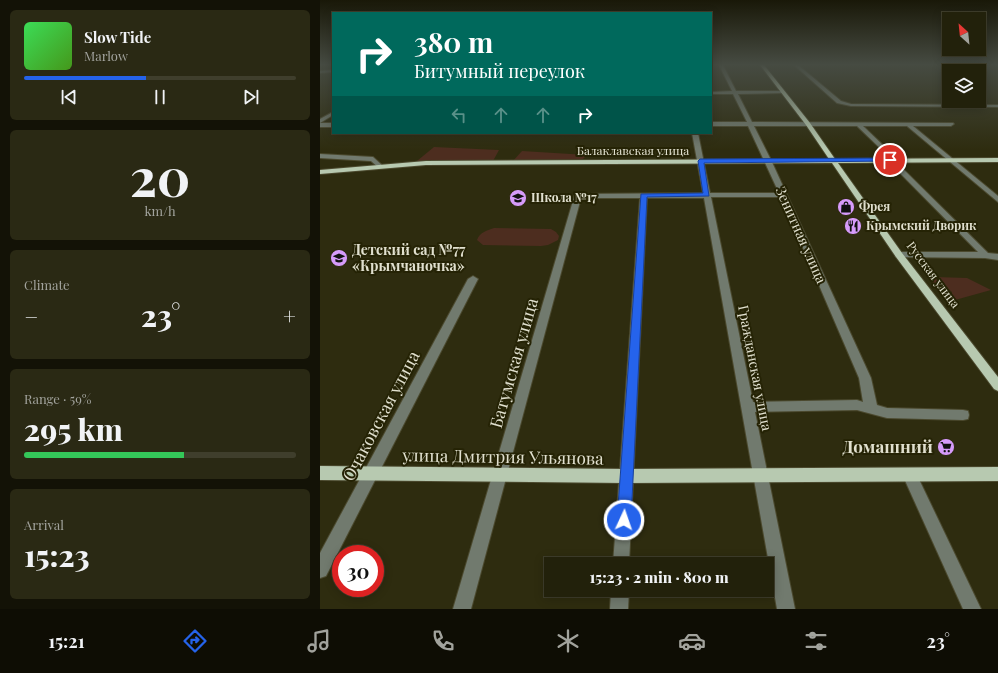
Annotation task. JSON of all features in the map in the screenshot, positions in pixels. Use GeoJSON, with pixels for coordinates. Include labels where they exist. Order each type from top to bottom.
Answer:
{"type":"FeatureCollection","features":[{"type":"Feature","properties":{"kind":"main road","name":"Русская улица"},"geometry":{"type":"LineString","coordinates":[[784,93],[834,160],[899,255],[998,386]]}},
{"type":"Feature","properties":{"kind":"main road","name":"Балаклавская улица"},"geometry":{"type":"LineString","coordinates":[[320,172],[426,163],[768,160],[998,160]]}},
{"type":"Feature","properties":{"kind":"main road","name":"улица Дмитрия Ульянова"},"geometry":{"type":"LineString","coordinates":[[320,473],[500,476],[910,476],[998,474]]}},
{"type":"Feature","properties":{"kind":"street","name":"Зенитная улица"},"geometry":{"type":"LineString","coordinates":[[736,93],[768,160],[864,378],[871,408]]}},
{"type":"Feature","properties":{"kind":"street"},"geometry":{"type":"LineString","coordinates":[[829,93],[839,102],[851,105],[998,106]]}},
{"type":"Feature","properties":{"kind":"street"},"geometry":{"type":"LineString","coordinates":[[320,121],[332,114]]}},
{"type":"Feature","properties":{"kind":"street"},"geometry":{"type":"LineString","coordinates":[[712,124],[952,124]]}},
{"type":"Feature","properties":{"kind":"street"},"geometry":{"type":"LineString","coordinates":[[859,124],[885,150],[890,160],[985,255]]}},
{"type":"Feature","properties":{"kind":"street"},"geometry":{"type":"LineString","coordinates":[[908,124],[998,200]]}},
{"type":"Feature","properties":{"kind":"street"},"geometry":{"type":"LineString","coordinates":[[320,125],[332,125]]}},
{"type":"Feature","properties":{"kind":"street","name":"Гражданская улица"},"geometry":{"type":"LineString","coordinates":[[695,134],[786,609]]}},
{"type":"Feature","properties":{"kind":"street"},"geometry":{"type":"LineString","coordinates":[[320,156],[373,159],[381,167]]}},
{"type":"Feature","properties":{"kind":"street"},"geometry":{"type":"LineString","coordinates":[[621,557],[644,195],[783,195]]}},
{"type":"Feature","properties":{"kind":"street","name":"Батумская улица"},"geometry":{"type":"LineString","coordinates":[[462,609],[578,196],[644,195]]}},
{"type":"Feature","properties":{"kind":"street"},"geometry":{"type":"LineString","coordinates":[[899,255],[985,255],[998,257]]}},
{"type":"Feature","properties":{"kind":"street","name":"Очаковская улица"},"geometry":{"type":"LineString","coordinates":[[320,570],[473,279]]}},
{"type":"Feature","properties":{"kind":"street"},"geometry":{"type":"LineString","coordinates":[[747,407],[857,405],[887,413],[963,415]]}},
{"type":"Feature","properties":{"kind":"street"},"geometry":{"type":"LineString","coordinates":[[910,476],[972,609]]}},
{"type":"Feature","properties":{"kind":"street"},"geometry":{"type":"LineString","coordinates":[[619,609],[620,597]]}},
{"type":"Feature","properties":{"kind":"shaded area"},"geometry":{"type":"Polygon","coordinates":[[[434,147],[499,150],[493,161],[417,161],[434,147]]]}},
{"type":"Feature","properties":{"kind":"shaded area"},"geometry":{"type":"Polygon","coordinates":[[[522,151],[587,155],[582,160],[575,161],[513,161],[522,151]]]}},
{"type":"Feature","properties":{"kind":"shaded area"},"geometry":{"type":"Polygon","coordinates":[[[494,228],[551,229],[559,236],[558,240],[548,245],[541,246],[483,245],[477,240],[482,233],[494,228]]]}},
{"type":"Feature","properties":{"kind":"shaded area"},"geometry":{"type":"Polygon","coordinates":[[[934,277],[951,292],[949,298],[940,294],[931,281],[934,277]]]}},
{"type":"Feature","properties":{"kind":"shaded area"},"geometry":{"type":"Polygon","coordinates":[[[935,277],[967,278],[991,290],[955,300],[951,298],[952,292],[935,277]]]}},
{"type":"Feature","properties":{"kind":"place","name":"Школа №17"},"geometry":{"type":"Point","coordinates":[518,198]}},
{"type":"Feature","properties":{"kind":"place","name":"Фрея"},"geometry":{"type":"Point","coordinates":[846,207]}},
{"type":"Feature","properties":{"kind":"place","name":"Крымский Дворик"},"geometry":{"type":"Point","coordinates":[853,226]}},
{"type":"Feature","properties":{"kind":"place","name":"Детский сад №77 «Крымчаночка»"},"geometry":{"type":"Point","coordinates":[339,258]}},
{"type":"Feature","properties":{"kind":"place","name":"Домашний"},"geometry":{"type":"Point","coordinates":[946,447]}},
{"type":"Feature","properties":{"kind":"route"},"geometry":{"type":"LineString","coordinates":[[624,520],[644,195],[706,195],[700,161],[890,160]]}}]}
